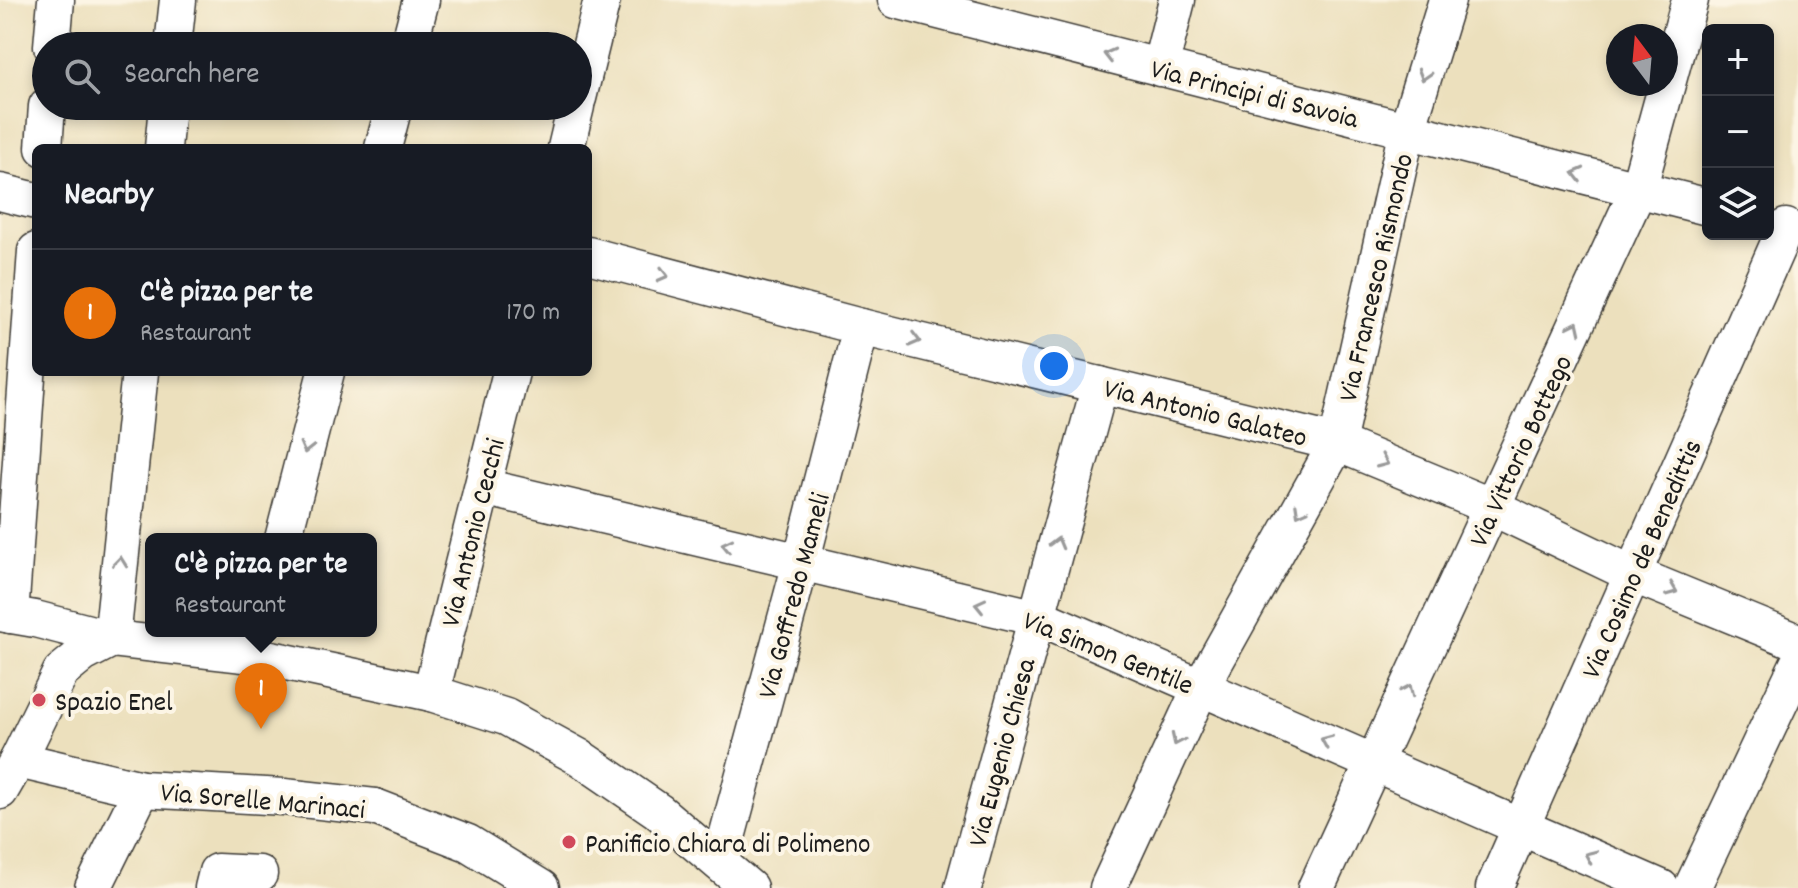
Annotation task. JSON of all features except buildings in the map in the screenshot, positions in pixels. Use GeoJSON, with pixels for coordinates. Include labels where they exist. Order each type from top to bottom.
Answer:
{"type":"FeatureCollection","features":[{"type":"Feature","properties":{"kind":"street"},"geometry":{"type":"LineString","coordinates":[[53,32],[56,0]]}},
{"type":"Feature","properties":{"kind":"street"},"geometry":{"type":"LineString","coordinates":[[175,32],[178,0]]}},
{"type":"Feature","properties":{"kind":"street"},"geometry":{"type":"LineString","coordinates":[[413,32],[421,0]]}},
{"type":"Feature","properties":{"kind":"street"},"geometry":{"type":"LineString","coordinates":[[592,41],[602,0]]}},
{"type":"Feature","properties":{"kind":"street"},"geometry":{"type":"LineString","coordinates":[[1160,68],[1177,0]]}},
{"type":"Feature","properties":{"kind":"street","name":"Via Francesco Rismondo"},"geometry":{"type":"LineString","coordinates":[[1108,888],[1201,687],[1337,443],[1407,130],[1447,0]]}},
{"type":"Feature","properties":{"kind":"street","name":"Via Vittorio Bottego"},"geometry":{"type":"LineString","coordinates":[[1316,888],[1638,190],[1690,0]]}},
{"type":"Feature","properties":{"kind":"street","name":"Via Principi di Savoia"},"geometry":{"type":"LineString","coordinates":[[900,1],[1702,206]]}},
{"type":"Feature","properties":{"kind":"street"},"geometry":{"type":"LineString","coordinates":[[44,144],[46,120]]}},
{"type":"Feature","properties":{"kind":"street"},"geometry":{"type":"LineString","coordinates":[[163,144],[166,120]]}},
{"type":"Feature","properties":{"kind":"street"},"geometry":{"type":"LineString","coordinates":[[384,144],[390,120]]}},
{"type":"Feature","properties":{"kind":"street"},"geometry":{"type":"LineString","coordinates":[[567,144],[573,120]]}},
{"type":"Feature","properties":{"kind":"street"},"geometry":{"type":"LineString","coordinates":[[0,192],[32,200]]}},
{"type":"Feature","properties":{"kind":"street","name":"Via Cosimo de Benedittis"},"geometry":{"type":"LineString","coordinates":[[1494,888],[1784,227]]}},
{"type":"Feature","properties":{"kind":"street","name":"Via Antonio Galateo"},"geometry":{"type":"LineString","coordinates":[[592,256],[861,327],[1337,443],[1492,507],[1632,574],[1798,642]]}},
{"type":"Feature","properties":{"kind":"street"},"geometry":{"type":"LineString","coordinates":[[32,274],[14,379],[5,614],[112,639],[256,643],[506,717],[579,757],[658,811],[749,888]]}},
{"type":"Feature","properties":{"kind":"street","name":"Via Goffredo Mameli"},"geometry":{"type":"LineString","coordinates":[[720,863],[861,327]]}},
{"type":"Feature","properties":{"kind":"street"},"geometry":{"type":"LineString","coordinates":[[112,639],[140,376]]}},
{"type":"Feature","properties":{"kind":"street"},"geometry":{"type":"LineString","coordinates":[[285,533],[325,376]]}},
{"type":"Feature","properties":{"kind":"street","name":"Via Antonio Cecchi"},"geometry":{"type":"LineString","coordinates":[[431,693],[510,376]]}},
{"type":"Feature","properties":{"kind":"street","name":"Via Eugenio Chiesa"},"geometry":{"type":"LineString","coordinates":[[963,888],[1100,385]]}},
{"type":"Feature","properties":{"kind":"street","name":"Via Simon Gentile"},"geometry":{"type":"LineString","coordinates":[[483,487],[1046,620],[1661,888]]}},
{"type":"Feature","properties":{"kind":"street"},"geometry":{"type":"LineString","coordinates":[[0,791],[61,672],[83,654],[112,639]]}},
{"type":"Feature","properties":{"kind":"street"},"geometry":{"type":"LineString","coordinates":[[1692,888],[1798,664]]}},
{"type":"Feature","properties":{"kind":"street","name":"Via Sorelle Marinaci"},"geometry":{"type":"LineString","coordinates":[[18,760],[142,789],[284,797],[375,807],[468,843],[541,888]]}},
{"type":"Feature","properties":{"kind":"street"},"geometry":{"type":"LineString","coordinates":[[93,888],[142,789]]}},
{"type":"Feature","properties":{"kind":"street"},"geometry":{"type":"LineString","coordinates":[[213,888],[217,872],[259,874]]}},
{"type":"Feature","properties":{"kind":"place","name":"Spazio Enel"},"geometry":{"type":"Point","coordinates":[39,700]}},
{"type":"Feature","properties":{"kind":"place","name":"C'è pizza per te"},"geometry":{"type":"Point","coordinates":[261,729]}},
{"type":"Feature","properties":{"kind":"place","name":"Panificio Chiara di Polimeno"},"geometry":{"type":"Point","coordinates":[569,842]}}]}
